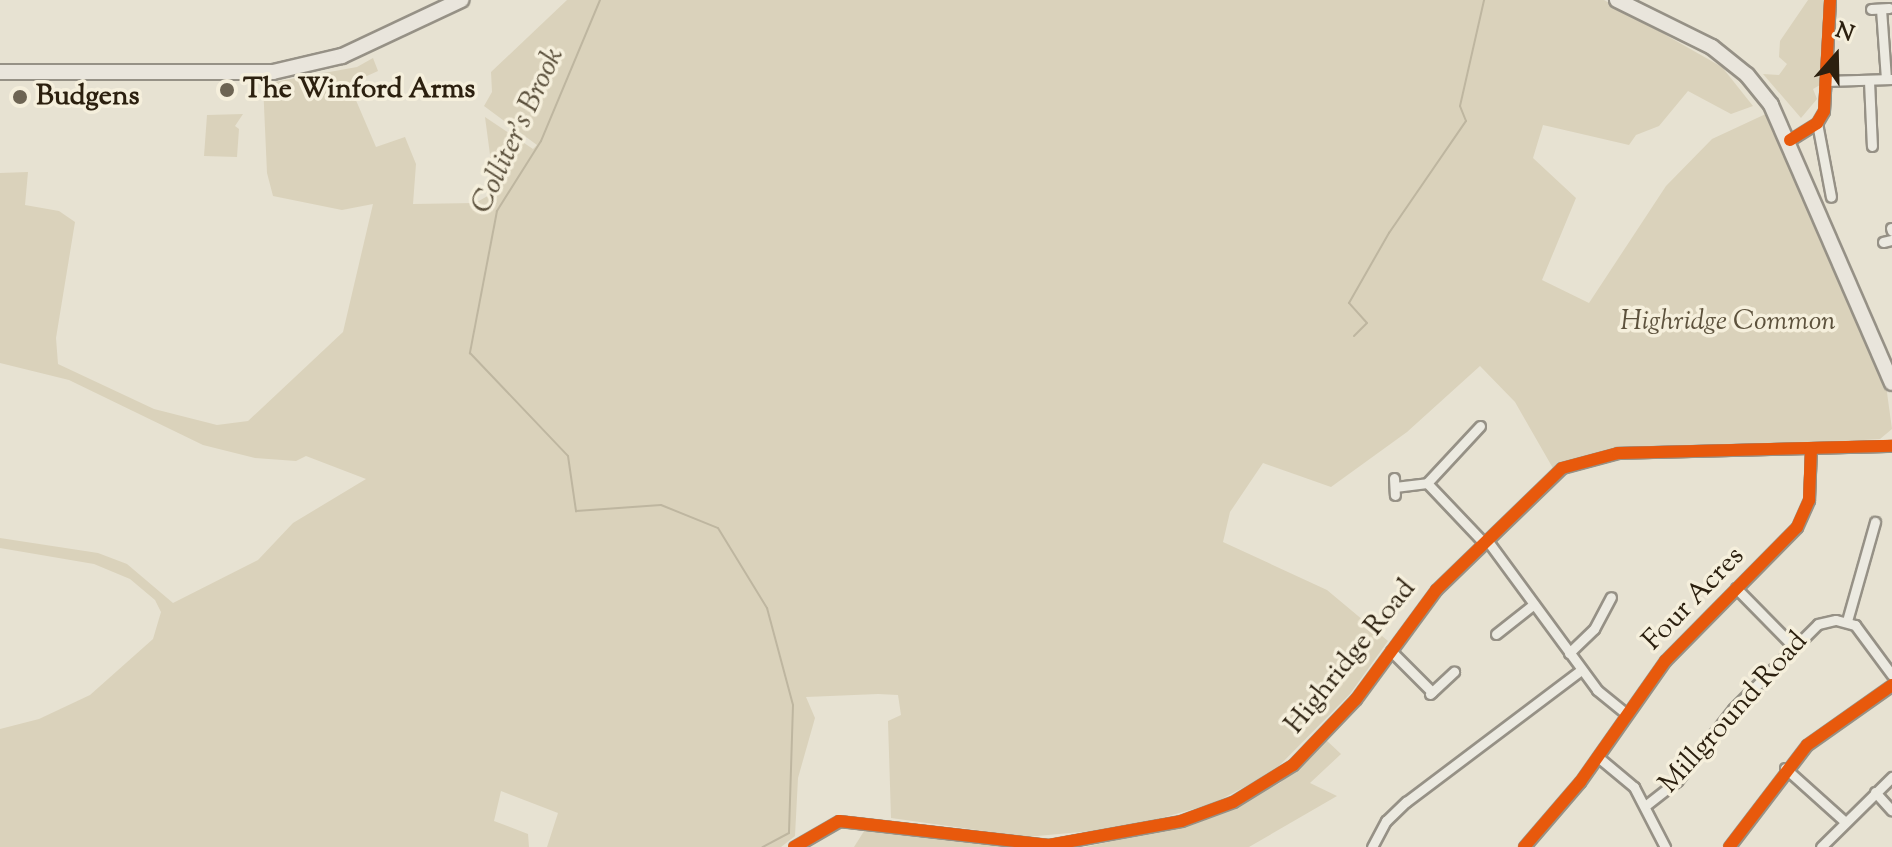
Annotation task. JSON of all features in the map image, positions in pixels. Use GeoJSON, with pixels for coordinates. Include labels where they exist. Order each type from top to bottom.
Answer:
{"type":"FeatureCollection","features":[{"type":"Feature","properties":{"kind":"highway"},"geometry":{"type":"LineString","coordinates":[[0,72],[273,72],[342,56],[461,0]]}},
{"type":"Feature","properties":{"kind":"highway"},"geometry":{"type":"LineString","coordinates":[[1617,0],[1712,47],[1761,91],[1790,140],[1892,383]]}},
{"type":"Feature","properties":{"kind":"street"},"geometry":{"type":"LineString","coordinates":[[1830,0],[1817,123],[1831,197]]}},
{"type":"Feature","properties":{"kind":"street"},"geometry":{"type":"LineString","coordinates":[[1822,87],[1889,79],[1880,9]]}},
{"type":"Feature","properties":{"kind":"street"},"geometry":{"type":"LineString","coordinates":[[1869,81],[1872,146]]}},
{"type":"Feature","properties":{"kind":"street"},"geometry":{"type":"LineString","coordinates":[[1790,140],[1817,123]]}},
{"type":"Feature","properties":{"kind":"street"},"geometry":{"type":"LineString","coordinates":[[1395,487],[1427,483],[1480,426]]}},
{"type":"Feature","properties":{"kind":"street"},"geometry":{"type":"LineString","coordinates":[[1879,449],[1892,439]]}},
{"type":"Feature","properties":{"kind":"street","name":"Highridge Road"},"geometry":{"type":"LineString","coordinates":[[794,847],[839,821],[1049,845],[1181,821],[1279,778],[1356,699],[1436,590],[1554,475],[1586,459],[1618,453],[1879,449],[1892,446]]}},
{"type":"Feature","properties":{"kind":"street","name":"Four Acres"},"geometry":{"type":"LineString","coordinates":[[1524,847],[1598,757],[1665,661],[1801,520],[1809,500],[1811,449]]}},
{"type":"Feature","properties":{"kind":"street","name":"Highridge Road"},"geometry":{"type":"LineString","coordinates":[[1879,449],[1892,453]]}},
{"type":"Feature","properties":{"kind":"street"},"geometry":{"type":"LineString","coordinates":[[1427,483],[1486,542],[1581,670],[1627,714]]}},
{"type":"Feature","properties":{"kind":"street"},"geometry":{"type":"LineString","coordinates":[[1847,621],[1875,522]]}},
{"type":"Feature","properties":{"kind":"street"},"geometry":{"type":"LineString","coordinates":[[1736,588],[1793,646]]}},
{"type":"Feature","properties":{"kind":"street"},"geometry":{"type":"LineString","coordinates":[[1569,653],[1594,629],[1611,597]]}},
{"type":"Feature","properties":{"kind":"street"},"geometry":{"type":"LineString","coordinates":[[1496,634],[1534,604]]}},
{"type":"Feature","properties":{"kind":"street","name":"Millground Road"},"geometry":{"type":"LineString","coordinates":[[1645,806],[1677,781],[1718,726],[1793,646],[1818,624],[1847,621],[1866,633],[1892,675]]}},
{"type":"Feature","properties":{"kind":"street"},"geometry":{"type":"LineString","coordinates":[[1391,651],[1430,695],[1454,672]]}},
{"type":"Feature","properties":{"kind":"street"},"geometry":{"type":"LineString","coordinates":[[1372,847],[1386,821],[1406,802],[1581,670]]}},
{"type":"Feature","properties":{"kind":"street"},"geometry":{"type":"LineString","coordinates":[[1729,847],[1785,768],[1828,726],[1892,685]]}},
{"type":"Feature","properties":{"kind":"street"},"geometry":{"type":"LineString","coordinates":[[1598,757],[1626,777],[1645,806],[1665,847]]}},
{"type":"Feature","properties":{"kind":"street"},"geometry":{"type":"LineString","coordinates":[[1785,768],[1844,821]]}},
{"type":"Feature","properties":{"kind":"street"},"geometry":{"type":"LineString","coordinates":[[1821,847],[1892,777]]}},
{"type":"Feature","properties":{"kind":"street"},"geometry":{"type":"LineString","coordinates":[[1875,792],[1892,811]]}},
{"type":"Feature","properties":{"kind":"green space","name":"Highridge Common"},"geometry":{"type":"Polygon","coordinates":[[[567,0],[1604,0],[1722,67],[1753,106],[1731,114],[1688,91],[1659,126],[1636,135],[1629,145],[1543,125],[1533,158],[1576,198],[1542,280],[1589,303],[1666,186],[1712,139],[1770,112],[1885,378],[1892,429],[1880,439],[1846,441],[1846,445],[1620,449],[1587,455],[1554,470],[1515,402],[1480,366],[1407,432],[1331,487],[1263,463],[1230,512],[1223,542],[1327,590],[1388,641],[1350,694],[1273,772],[1212,804],[1125,828],[1026,837],[891,818],[888,721],[901,715],[898,695],[878,694],[806,697],[815,718],[798,778],[795,836],[781,847],[547,847],[558,813],[501,791],[494,821],[528,834],[529,847],[0,847],[0,729],[39,719],[90,695],[153,639],[161,612],[155,600],[130,579],[94,564],[0,548],[0,538],[98,553],[127,564],[173,603],[258,560],[293,523],[366,479],[306,456],[296,461],[255,458],[203,445],[69,380],[0,363],[0,173],[28,172],[25,205],[59,211],[75,222],[56,338],[58,364],[154,409],[217,425],[248,421],[343,332],[373,204],[342,210],[273,196],[267,173],[263,84],[357,67],[373,58],[378,71],[349,84],[376,147],[405,137],[416,164],[413,204],[475,203],[495,192],[485,117],[533,149],[537,145],[484,106],[492,92],[491,72],[567,0]]]}},
{"type":"Feature","properties":{"kind":"green space"},"geometry":{"type":"Polygon","coordinates":[[[1808,0],[1826,0],[1820,85],[1813,89],[1817,99],[1801,118],[1763,74],[1779,75],[1787,64],[1779,57],[1780,41],[1808,0]]]}},
{"type":"Feature","properties":{"kind":"green space"},"geometry":{"type":"Polygon","coordinates":[[[243,114],[235,126],[239,129],[237,157],[204,156],[207,115],[243,114]]]}},
{"type":"Feature","properties":{"kind":"green space"},"geometry":{"type":"Polygon","coordinates":[[[1325,739],[1341,754],[1310,783],[1337,796],[1249,847],[1085,847],[1174,828],[1237,805],[1280,783],[1325,739]]]}},
{"type":"Feature","properties":{"kind":"green space"},"geometry":{"type":"Polygon","coordinates":[[[880,827],[1005,847],[854,847],[866,828],[880,827]]]}},
{"type":"Feature","properties":{"kind":"waterway","name":"Colliter's Brook"},"geometry":{"type":"LineString","coordinates":[[600,0],[541,141],[497,211],[470,353],[568,456],[576,511],[661,505],[718,528],[767,608],[793,705],[789,833],[763,847]]}},
{"type":"Feature","properties":{"kind":"waterway"},"geometry":{"type":"LineString","coordinates":[[1354,336],[1367,323],[1349,303],[1389,233],[1466,121],[1460,106],[1484,0]]}},
{"type":"Feature","properties":{"kind":"cycle path"},"geometry":{"type":"LineString","coordinates":[[1790,140],[1817,123],[1824,111],[1830,0]]}},
{"type":"Feature","properties":{"kind":"cycle path"},"geometry":{"type":"LineString","coordinates":[[794,847],[839,821],[1049,845],[1181,821],[1233,802],[1293,765],[1356,699],[1436,590],[1562,468],[1618,453],[1892,446]]}},
{"type":"Feature","properties":{"kind":"cycle path"},"geometry":{"type":"LineString","coordinates":[[1524,847],[1580,782],[1665,661],[1797,527],[1809,500],[1811,449]]}},
{"type":"Feature","properties":{"kind":"cycle path"},"geometry":{"type":"LineString","coordinates":[[1729,847],[1807,745],[1892,685]]}},
{"type":"Feature","properties":{"kind":"place","name":"The Winford Arms"},"geometry":{"type":"Point","coordinates":[227,90]}},
{"type":"Feature","properties":{"kind":"place","name":"Budgens"},"geometry":{"type":"Point","coordinates":[20,97]}}]}
